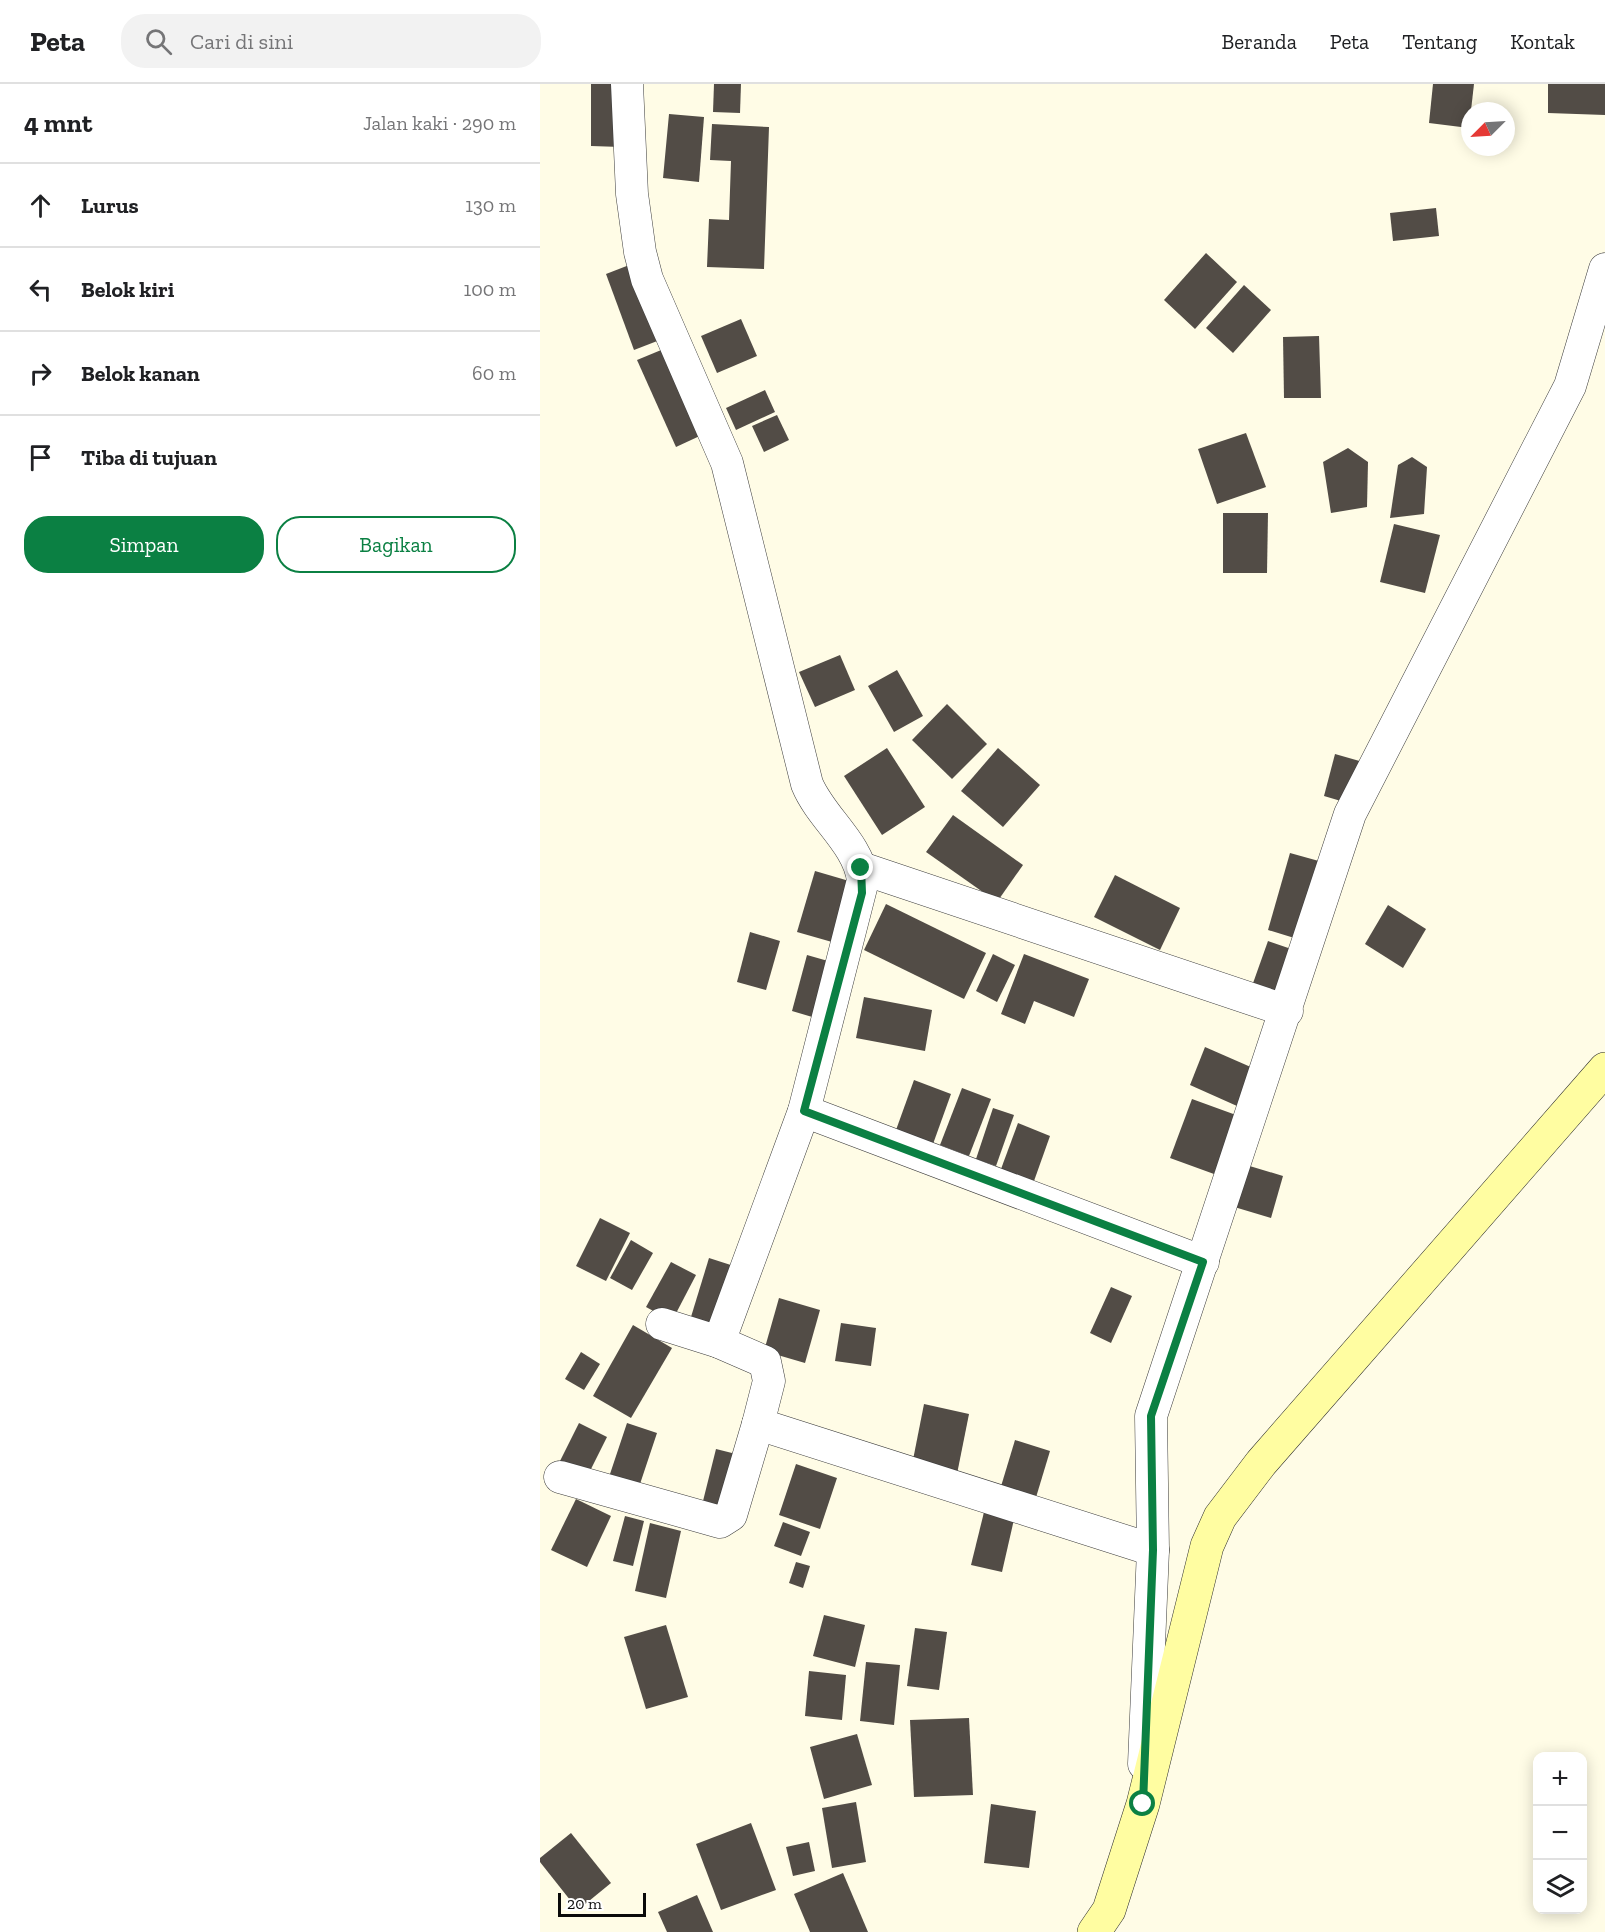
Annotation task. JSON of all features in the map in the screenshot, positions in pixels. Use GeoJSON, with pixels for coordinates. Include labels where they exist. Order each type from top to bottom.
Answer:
{"type":"FeatureCollection","features":[{"type":"Feature","properties":{"kind":"street"},"geometry":{"type":"LineString","coordinates":[[627,84],[635,225],[647,279],[727,463],[807,784],[813,799],[861,868],[862,893],[804,1111],[718,1342]]}},
{"type":"Feature","properties":{"kind":"street"},"geometry":{"type":"LineString","coordinates":[[1143,1804],[1153,1550],[1151,1416],[1287,1011],[1350,814],[1570,386],[1605,269]]}},
{"type":"Feature","properties":{"kind":"street"},"geometry":{"type":"LineString","coordinates":[[861,868],[1287,1011]]}},
{"type":"Feature","properties":{"kind":"street"},"geometry":{"type":"LineString","coordinates":[[1094,1932],[1108,1910],[1143,1804],[1207,1546],[1220,1517],[1300,1416],[1605,1069]]}},
{"type":"Feature","properties":{"kind":"street"},"geometry":{"type":"LineString","coordinates":[[804,1111],[1203,1262]]}},
{"type":"Feature","properties":{"kind":"street"},"geometry":{"type":"LineString","coordinates":[[560,1477],[720,1522],[731,1515],[769,1381],[765,1362],[718,1342],[662,1324]]}},
{"type":"Feature","properties":{"kind":"street"},"geometry":{"type":"LineString","coordinates":[[758,1424],[1153,1550]]}},
{"type":"Feature","properties":{"kind":"building"},"geometry":{"type":"Polygon","coordinates":[[[591,84],[621,84],[621,147],[591,146],[591,84]]]}},
{"type":"Feature","properties":{"kind":"building"},"geometry":{"type":"Polygon","coordinates":[[[714,84],[741,84],[740,113],[713,112],[714,84]]]}},
{"type":"Feature","properties":{"kind":"building"},"geometry":{"type":"Polygon","coordinates":[[[1433,84],[1474,84],[1472,102],[1461,102],[1461,127],[1429,123],[1433,84]]]}},
{"type":"Feature","properties":{"kind":"building"},"geometry":{"type":"Polygon","coordinates":[[[1548,84],[1605,84],[1605,115],[1548,113],[1548,84]]]}},
{"type":"Feature","properties":{"kind":"building"},"geometry":{"type":"Polygon","coordinates":[[[669,114],[704,117],[699,182],[663,178],[669,114]]]}},
{"type":"Feature","properties":{"kind":"building"},"geometry":{"type":"Polygon","coordinates":[[[712,124],[769,127],[764,269],[707,267],[709,219],[729,220],[731,161],[710,160],[712,124]]]}},
{"type":"Feature","properties":{"kind":"building"},"geometry":{"type":"Polygon","coordinates":[[[1436,208],[1439,236],[1393,241],[1390,213],[1436,208]]]}},
{"type":"Feature","properties":{"kind":"building"},"geometry":{"type":"Polygon","coordinates":[[[1206,253],[1237,282],[1195,329],[1164,300],[1206,253]]]}},
{"type":"Feature","properties":{"kind":"building"},"geometry":{"type":"Polygon","coordinates":[[[637,262],[665,338],[634,350],[606,274],[637,262]]]}},
{"type":"Feature","properties":{"kind":"building"},"geometry":{"type":"Polygon","coordinates":[[[1244,285],[1271,310],[1233,353],[1206,328],[1244,285]]]}},
{"type":"Feature","properties":{"kind":"building"},"geometry":{"type":"Polygon","coordinates":[[[741,319],[757,356],[717,373],[701,336],[741,319]]]}},
{"type":"Feature","properties":{"kind":"building"},"geometry":{"type":"Polygon","coordinates":[[[1319,336],[1321,398],[1284,398],[1283,337],[1319,336]]]}},
{"type":"Feature","properties":{"kind":"building"},"geometry":{"type":"Polygon","coordinates":[[[666,348],[704,434],[676,447],[637,360],[666,348]]]}},
{"type":"Feature","properties":{"kind":"building"},"geometry":{"type":"Polygon","coordinates":[[[765,390],[775,412],[736,430],[726,408],[765,390]]]}},
{"type":"Feature","properties":{"kind":"building"},"geometry":{"type":"Polygon","coordinates":[[[777,415],[789,440],[764,452],[752,426],[777,415]]]}},
{"type":"Feature","properties":{"kind":"building"},"geometry":{"type":"Polygon","coordinates":[[[1246,433],[1266,487],[1217,504],[1198,449],[1246,433]]]}},
{"type":"Feature","properties":{"kind":"building"},"geometry":{"type":"Polygon","coordinates":[[[1348,448],[1368,462],[1367,507],[1331,513],[1323,462],[1348,448]]]}},
{"type":"Feature","properties":{"kind":"building"},"geometry":{"type":"Polygon","coordinates":[[[1412,457],[1427,467],[1424,514],[1390,518],[1398,465],[1412,457]]]}},
{"type":"Feature","properties":{"kind":"building"},"geometry":{"type":"Polygon","coordinates":[[[1223,513],[1268,513],[1267,573],[1223,573],[1223,513]]]}},
{"type":"Feature","properties":{"kind":"building"},"geometry":{"type":"Polygon","coordinates":[[[1394,524],[1440,535],[1425,593],[1380,582],[1394,524]]]}},
{"type":"Feature","properties":{"kind":"building"},"geometry":{"type":"Polygon","coordinates":[[[840,655],[855,690],[815,707],[799,672],[840,655]]]}},
{"type":"Feature","properties":{"kind":"building"},"geometry":{"type":"Polygon","coordinates":[[[897,670],[923,716],[894,732],[868,686],[897,670]]]}},
{"type":"Feature","properties":{"kind":"building"},"geometry":{"type":"Polygon","coordinates":[[[947,704],[987,744],[952,779],[912,740],[947,704]]]}},
{"type":"Feature","properties":{"kind":"building"},"geometry":{"type":"Polygon","coordinates":[[[887,748],[925,807],[882,835],[844,776],[887,748]]]}},
{"type":"Feature","properties":{"kind":"building"},"geometry":{"type":"Polygon","coordinates":[[[998,748],[1040,785],[1003,827],[961,791],[998,748]]]}},
{"type":"Feature","properties":{"kind":"building"},"geometry":{"type":"Polygon","coordinates":[[[1335,754],[1363,762],[1351,804],[1324,796],[1335,754]]]}},
{"type":"Feature","properties":{"kind":"building"},"geometry":{"type":"Polygon","coordinates":[[[953,815],[1023,865],[997,902],[926,852],[953,815]]]}},
{"type":"Feature","properties":{"kind":"building"},"geometry":{"type":"Polygon","coordinates":[[[1290,853],[1326,863],[1304,941],[1268,930],[1290,853]]]}},
{"type":"Feature","properties":{"kind":"building"},"geometry":{"type":"Polygon","coordinates":[[[815,871],[856,883],[839,944],[797,932],[815,871]]]}},
{"type":"Feature","properties":{"kind":"building"},"geometry":{"type":"Polygon","coordinates":[[[1115,875],[1180,908],[1160,950],[1094,917],[1115,875]]]}},
{"type":"Feature","properties":{"kind":"building"},"geometry":{"type":"Polygon","coordinates":[[[886,904],[986,953],[964,999],[864,950],[886,904]]]}},
{"type":"Feature","properties":{"kind":"building"},"geometry":{"type":"Polygon","coordinates":[[[1388,905],[1426,929],[1403,968],[1365,944],[1388,905]]]}},
{"type":"Feature","properties":{"kind":"building"},"geometry":{"type":"Polygon","coordinates":[[[750,932],[780,941],[766,990],[737,982],[750,932]]]}},
{"type":"Feature","properties":{"kind":"building"},"geometry":{"type":"Polygon","coordinates":[[[1268,941],[1300,952],[1284,997],[1252,986],[1268,941]]]}},
{"type":"Feature","properties":{"kind":"building"},"geometry":{"type":"Polygon","coordinates":[[[993,954],[1015,965],[997,1002],[976,991],[993,954]]]}},
{"type":"Feature","properties":{"kind":"building"},"geometry":{"type":"Polygon","coordinates":[[[1024,954],[1089,979],[1074,1017],[1034,1001],[1025,1024],[1001,1014],[1024,954]]]}},
{"type":"Feature","properties":{"kind":"building"},"geometry":{"type":"Polygon","coordinates":[[[807,955],[835,963],[819,1019],[792,1011],[807,955]]]}},
{"type":"Feature","properties":{"kind":"building"},"geometry":{"type":"Polygon","coordinates":[[[864,997],[932,1010],[925,1051],[856,1038],[864,997]]]}},
{"type":"Feature","properties":{"kind":"building"},"geometry":{"type":"Polygon","coordinates":[[[1205,1047],[1253,1068],[1237,1106],[1190,1085],[1205,1047]]]}},
{"type":"Feature","properties":{"kind":"building"},"geometry":{"type":"Polygon","coordinates":[[[914,1080],[951,1094],[933,1144],[896,1130],[914,1080]]]}},
{"type":"Feature","properties":{"kind":"building"},"geometry":{"type":"Polygon","coordinates":[[[962,1088],[991,1099],[969,1156],[940,1145],[962,1088]]]}},
{"type":"Feature","properties":{"kind":"building"},"geometry":{"type":"Polygon","coordinates":[[[1192,1099],[1236,1115],[1214,1174],[1170,1158],[1192,1099]]]}},
{"type":"Feature","properties":{"kind":"building"},"geometry":{"type":"Polygon","coordinates":[[[993,1108],[1014,1115],[996,1166],[976,1159],[993,1108]]]}},
{"type":"Feature","properties":{"kind":"building"},"geometry":{"type":"Polygon","coordinates":[[[1018,1123],[1050,1136],[1034,1181],[1001,1169],[1018,1123]]]}},
{"type":"Feature","properties":{"kind":"building"},"geometry":{"type":"Polygon","coordinates":[[[1243,1164],[1283,1176],[1271,1218],[1231,1206],[1243,1164]]]}},
{"type":"Feature","properties":{"kind":"building"},"geometry":{"type":"Polygon","coordinates":[[[600,1218],[630,1233],[606,1281],[576,1266],[600,1218]]]}},
{"type":"Feature","properties":{"kind":"building"},"geometry":{"type":"Polygon","coordinates":[[[631,1240],[653,1253],[632,1290],[610,1278],[631,1240]]]}},
{"type":"Feature","properties":{"kind":"building"},"geometry":{"type":"Polygon","coordinates":[[[709,1258],[737,1267],[716,1339],[687,1330],[709,1258]]]}},
{"type":"Feature","properties":{"kind":"building"},"geometry":{"type":"Polygon","coordinates":[[[671,1262],[696,1275],[672,1321],[646,1307],[671,1262]]]}},
{"type":"Feature","properties":{"kind":"building"},"geometry":{"type":"Polygon","coordinates":[[[1111,1287],[1132,1296],[1111,1343],[1090,1333],[1111,1287]]]}},
{"type":"Feature","properties":{"kind":"building"},"geometry":{"type":"Polygon","coordinates":[[[779,1298],[820,1310],[805,1363],[764,1351],[779,1298]]]}},
{"type":"Feature","properties":{"kind":"building"},"geometry":{"type":"Polygon","coordinates":[[[841,1323],[876,1328],[871,1366],[835,1361],[841,1323]]]}},
{"type":"Feature","properties":{"kind":"building"},"geometry":{"type":"Polygon","coordinates":[[[633,1325],[672,1348],[631,1418],[593,1396],[633,1325]]]}},
{"type":"Feature","properties":{"kind":"building"},"geometry":{"type":"Polygon","coordinates":[[[581,1352],[600,1364],[584,1390],[565,1379],[581,1352]]]}},
{"type":"Feature","properties":{"kind":"building"},"geometry":{"type":"Polygon","coordinates":[[[924,1404],[969,1414],[956,1479],[911,1470],[924,1404]]]}},
{"type":"Feature","properties":{"kind":"building"},"geometry":{"type":"Polygon","coordinates":[[[579,1423],[607,1437],[585,1481],[557,1467],[579,1423]]]}},
{"type":"Feature","properties":{"kind":"building"},"geometry":{"type":"Polygon","coordinates":[[[627,1423],[657,1433],[637,1493],[607,1483],[627,1423]]]}},
{"type":"Feature","properties":{"kind":"building"},"geometry":{"type":"Polygon","coordinates":[[[1015,1440],[1050,1451],[1034,1504],[999,1493],[1015,1440]]]}},
{"type":"Feature","properties":{"kind":"building"},"geometry":{"type":"Polygon","coordinates":[[[716,1449],[740,1455],[724,1519],[700,1513],[716,1449]]]}},
{"type":"Feature","properties":{"kind":"building"},"geometry":{"type":"Polygon","coordinates":[[[796,1464],[837,1478],[820,1529],[779,1515],[796,1464]]]}},
{"type":"Feature","properties":{"kind":"building"},"geometry":{"type":"Polygon","coordinates":[[[576,1499],[611,1516],[587,1567],[551,1550],[576,1499]]]}},
{"type":"Feature","properties":{"kind":"building"},"geometry":{"type":"Polygon","coordinates":[[[985,1508],[1015,1515],[1002,1572],[971,1565],[985,1508]]]}},
{"type":"Feature","properties":{"kind":"building"},"geometry":{"type":"Polygon","coordinates":[[[625,1516],[644,1521],[633,1566],[613,1561],[625,1516]]]}},
{"type":"Feature","properties":{"kind":"building"},"geometry":{"type":"Polygon","coordinates":[[[783,1522],[810,1532],[801,1556],[774,1546],[783,1522]]]}},
{"type":"Feature","properties":{"kind":"building"},"geometry":{"type":"Polygon","coordinates":[[[650,1523],[681,1531],[666,1598],[635,1591],[650,1523]]]}},
{"type":"Feature","properties":{"kind":"building"},"geometry":{"type":"Polygon","coordinates":[[[796,1562],[810,1566],[803,1588],[789,1583],[796,1562]]]}},
{"type":"Feature","properties":{"kind":"building"},"geometry":{"type":"Polygon","coordinates":[[[824,1615],[865,1625],[855,1667],[813,1656],[824,1615]]]}},
{"type":"Feature","properties":{"kind":"building"},"geometry":{"type":"Polygon","coordinates":[[[666,1625],[688,1697],[646,1709],[624,1637],[666,1625]]]}},
{"type":"Feature","properties":{"kind":"building"},"geometry":{"type":"Polygon","coordinates":[[[915,1628],[947,1632],[939,1690],[907,1686],[915,1628]]]}},
{"type":"Feature","properties":{"kind":"building"},"geometry":{"type":"Polygon","coordinates":[[[866,1662],[900,1665],[894,1725],[860,1721],[866,1662]]]}},
{"type":"Feature","properties":{"kind":"building"},"geometry":{"type":"Polygon","coordinates":[[[809,1671],[846,1675],[842,1720],[805,1716],[809,1671]]]}},
{"type":"Feature","properties":{"kind":"building"},"geometry":{"type":"Polygon","coordinates":[[[969,1718],[973,1795],[914,1797],[910,1720],[969,1718]]]}},
{"type":"Feature","properties":{"kind":"building"},"geometry":{"type":"Polygon","coordinates":[[[857,1734],[872,1785],[824,1799],[810,1747],[857,1734]]]}},
{"type":"Feature","properties":{"kind":"building"},"geometry":{"type":"Polygon","coordinates":[[[856,1802],[866,1862],[832,1868],[822,1808],[856,1802]]]}},
{"type":"Feature","properties":{"kind":"building"},"geometry":{"type":"Polygon","coordinates":[[[991,1804],[1036,1811],[1029,1868],[984,1863],[991,1804]]]}},
{"type":"Feature","properties":{"kind":"building"},"geometry":{"type":"Polygon","coordinates":[[[751,1823],[776,1890],[721,1910],[696,1844],[751,1823]]]}},
{"type":"Feature","properties":{"kind":"building"},"geometry":{"type":"Polygon","coordinates":[[[571,1833],[611,1883],[578,1910],[540,1862],[540,1858],[571,1833]]]}},
{"type":"Feature","properties":{"kind":"building"},"geometry":{"type":"Polygon","coordinates":[[[809,1842],[815,1871],[793,1876],[786,1847],[809,1842]]]}},
{"type":"Feature","properties":{"kind":"building"},"geometry":{"type":"Polygon","coordinates":[[[843,1873],[868,1932],[810,1932],[794,1894],[843,1873]]]}},
{"type":"Feature","properties":{"kind":"building"},"geometry":{"type":"Polygon","coordinates":[[[697,1895],[713,1932],[667,1932],[658,1912],[697,1895]]]}},
{"type":"Feature","properties":{"kind":"route"},"geometry":{"type":"LineString","coordinates":[[861,868],[862,893],[804,1111],[1203,1262],[1151,1416],[1153,1550],[1143,1804]]}}]}
